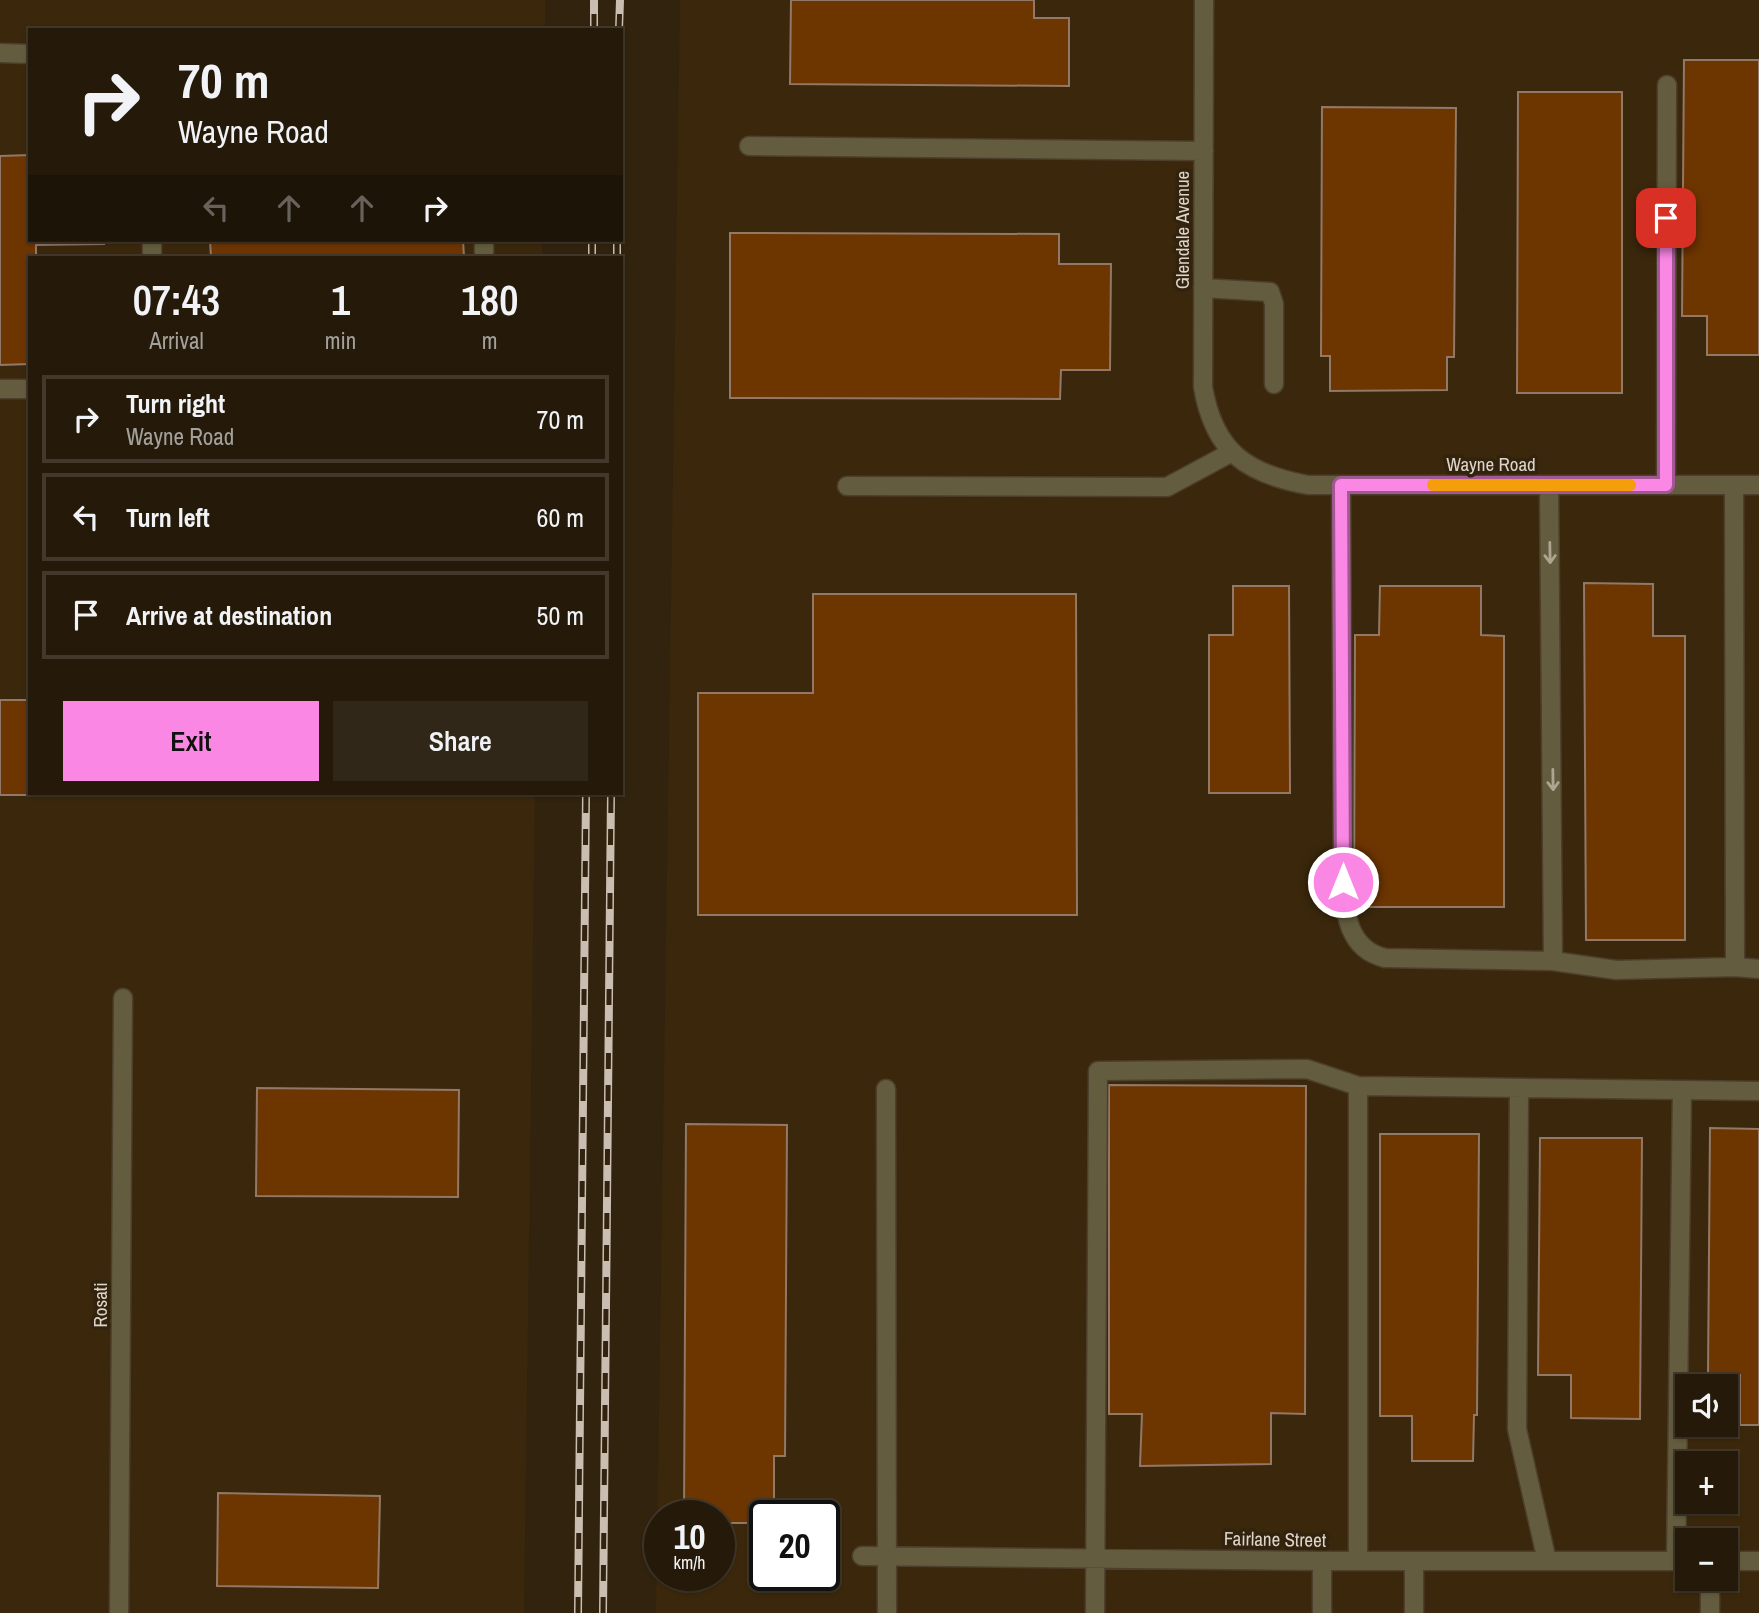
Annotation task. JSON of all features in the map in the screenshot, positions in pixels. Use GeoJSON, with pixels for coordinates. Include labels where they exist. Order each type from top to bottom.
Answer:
{"type":"FeatureCollection","features":[{"type":"Feature","properties":{"kind":"street","name":"Glendale Avenue"},"geometry":{"type":"LineString","coordinates":[[1204,0],[1203,387],[1216,431],[1232,452]]}},
{"type":"Feature","properties":{"kind":"street"},"geometry":{"type":"LineString","coordinates":[[0,53],[28,54]]}},
{"type":"Feature","properties":{"kind":"street"},"geometry":{"type":"LineString","coordinates":[[1666,485],[1667,85]]}},
{"type":"Feature","properties":{"kind":"street"},"geometry":{"type":"LineString","coordinates":[[749,146],[1204,151]]}},
{"type":"Feature","properties":{"kind":"street"},"geometry":{"type":"LineString","coordinates":[[1203,288],[1270,292],[1274,304],[1274,384]]}},
{"type":"Feature","properties":{"kind":"street"},"geometry":{"type":"LineString","coordinates":[[0,389],[28,389]]}},
{"type":"Feature","properties":{"kind":"street"},"geometry":{"type":"LineString","coordinates":[[847,486],[1167,487],[1232,452]]}},
{"type":"Feature","properties":{"kind":"street","name":"Wayne Road"},"geometry":{"type":"LineString","coordinates":[[1232,452],[1243,462],[1272,478],[1308,485],[1759,485]]}},
{"type":"Feature","properties":{"kind":"street"},"geometry":{"type":"LineString","coordinates":[[1341,485],[1343,882],[1346,916],[1352,934],[1372,955],[1385,958],[1553,961],[1616,970],[1735,967],[1759,969]]}},
{"type":"Feature","properties":{"kind":"street"},"geometry":{"type":"LineString","coordinates":[[1549,485],[1553,961]]}},
{"type":"Feature","properties":{"kind":"street"},"geometry":{"type":"LineString","coordinates":[[1734,485],[1735,967]]}},
{"type":"Feature","properties":{"kind":"street","name":"Rosati"},"geometry":{"type":"LineString","coordinates":[[119,1613],[123,998]]}},
{"type":"Feature","properties":{"kind":"street"},"geometry":{"type":"LineString","coordinates":[[1095,1613],[1098,1071],[1307,1069],[1358,1086],[1759,1091]]}},
{"type":"Feature","properties":{"kind":"street"},"geometry":{"type":"LineString","coordinates":[[1358,1086],[1358,1561]]}},
{"type":"Feature","properties":{"kind":"street"},"geometry":{"type":"LineString","coordinates":[[886,1088],[887,1613]]}},
{"type":"Feature","properties":{"kind":"street"},"geometry":{"type":"LineString","coordinates":[[1519,1088],[1517,1429],[1547,1561]]}},
{"type":"Feature","properties":{"kind":"street"},"geometry":{"type":"LineString","coordinates":[[1681,1528],[1682,1090]]}},
{"type":"Feature","properties":{"kind":"street","name":"Fairlane Street"},"geometry":{"type":"LineString","coordinates":[[862,1556],[1322,1561],[1675,1561]]}},
{"type":"Feature","properties":{"kind":"street"},"geometry":{"type":"LineString","coordinates":[[1322,1561],[1322,1613]]}},
{"type":"Feature","properties":{"kind":"street"},"geometry":{"type":"LineString","coordinates":[[1414,1561],[1414,1613]]}},
{"type":"Feature","properties":{"kind":"street"},"geometry":{"type":"LineString","coordinates":[[1738,1561],[1759,1561]]}},
{"type":"Feature","properties":{"kind":"street"},"geometry":{"type":"LineString","coordinates":[[1710,1591],[1710,1613]]}},
{"type":"Feature","properties":{"kind":"shaded area"},"geometry":{"type":"Polygon","coordinates":[[[0,0],[545,0],[545,28],[28,28],[28,242],[542,242],[542,256],[28,256],[28,795],[535,795],[524,1613],[0,1613],[0,0]]]}},
{"type":"Feature","properties":{"kind":"shaded area"},"geometry":{"type":"Polygon","coordinates":[[[680,0],[1759,0],[1759,1613],[656,1613],[656,1591],[735,1591],[735,1500],[658,1500],[680,0]]]}},
{"type":"Feature","properties":{"kind":"building"},"geometry":{"type":"Polygon","coordinates":[[[791,0],[1034,0],[1034,18],[1069,18],[1069,86],[790,84],[791,0]]]}},
{"type":"Feature","properties":{"kind":"building"},"geometry":{"type":"Polygon","coordinates":[[[1684,60],[1759,60],[1759,355],[1707,355],[1707,316],[1682,316],[1684,60]]]}},
{"type":"Feature","properties":{"kind":"building"},"geometry":{"type":"Polygon","coordinates":[[[1518,92],[1622,92],[1622,393],[1517,393],[1518,92]]]}},
{"type":"Feature","properties":{"kind":"building"},"geometry":{"type":"Polygon","coordinates":[[[1322,107],[1456,108],[1454,357],[1447,357],[1447,390],[1330,391],[1330,356],[1321,356],[1322,107]]]}},
{"type":"Feature","properties":{"kind":"building"},"geometry":{"type":"Polygon","coordinates":[[[28,155],[28,242],[104,242],[36,245],[36,256],[28,256],[28,364],[0,365],[0,156],[28,155]]]}},
{"type":"Feature","properties":{"kind":"building"},"geometry":{"type":"Polygon","coordinates":[[[730,233],[1059,234],[1059,264],[1111,264],[1110,370],[1061,370],[1060,399],[730,398],[730,233]]]}},
{"type":"Feature","properties":{"kind":"building"},"geometry":{"type":"Polygon","coordinates":[[[210,242],[463,242],[464,256],[211,256],[210,242]]]}},
{"type":"Feature","properties":{"kind":"building"},"geometry":{"type":"Polygon","coordinates":[[[1584,583],[1653,584],[1653,636],[1685,636],[1685,940],[1586,940],[1584,583]]]}},
{"type":"Feature","properties":{"kind":"building"},"geometry":{"type":"Polygon","coordinates":[[[1233,586],[1289,586],[1290,793],[1209,793],[1209,635],[1233,635],[1233,586]]]}},
{"type":"Feature","properties":{"kind":"building"},"geometry":{"type":"Polygon","coordinates":[[[1380,586],[1481,586],[1481,635],[1504,636],[1504,907],[1354,907],[1355,635],[1379,635],[1380,586]]]}},
{"type":"Feature","properties":{"kind":"building"},"geometry":{"type":"Polygon","coordinates":[[[813,594],[1076,594],[1077,915],[698,915],[698,693],[813,693],[813,594]]]}},
{"type":"Feature","properties":{"kind":"building"},"geometry":{"type":"Polygon","coordinates":[[[0,700],[28,700],[28,795],[0,795],[0,700]]]}},
{"type":"Feature","properties":{"kind":"building"},"geometry":{"type":"Polygon","coordinates":[[[1109,1085],[1306,1086],[1305,1414],[1271,1413],[1271,1464],[1140,1466],[1142,1414],[1109,1414],[1109,1085]]]}},
{"type":"Feature","properties":{"kind":"building"},"geometry":{"type":"Polygon","coordinates":[[[257,1088],[459,1090],[458,1197],[256,1196],[257,1088]]]}},
{"type":"Feature","properties":{"kind":"building"},"geometry":{"type":"Polygon","coordinates":[[[686,1124],[787,1125],[785,1456],[774,1456],[774,1500],[749,1500],[749,1523],[735,1523],[735,1500],[684,1500],[686,1124]]]}},
{"type":"Feature","properties":{"kind":"building"},"geometry":{"type":"Polygon","coordinates":[[[1710,1128],[1759,1129],[1759,1425],[1740,1425],[1740,1375],[1708,1374],[1710,1128]]]}},
{"type":"Feature","properties":{"kind":"building"},"geometry":{"type":"Polygon","coordinates":[[[1380,1134],[1479,1134],[1477,1415],[1474,1415],[1473,1461],[1412,1461],[1412,1416],[1380,1416],[1380,1134]]]}},
{"type":"Feature","properties":{"kind":"building"},"geometry":{"type":"Polygon","coordinates":[[[1540,1138],[1642,1138],[1640,1419],[1571,1418],[1571,1375],[1538,1375],[1540,1138]]]}},
{"type":"Feature","properties":{"kind":"building"},"geometry":{"type":"Polygon","coordinates":[[[218,1493],[380,1496],[378,1588],[217,1586],[218,1493]]]}},
{"type":"Feature","properties":{"kind":"railway"},"geometry":{"type":"LineString","coordinates":[[594,0],[594,28]]}},
{"type":"Feature","properties":{"kind":"railway"},"geometry":{"type":"LineString","coordinates":[[619,28],[620,0]]}},
{"type":"Feature","properties":{"kind":"railway"},"geometry":{"type":"LineString","coordinates":[[592,242],[592,256]]}},
{"type":"Feature","properties":{"kind":"railway"},"geometry":{"type":"LineString","coordinates":[[617,242],[617,256]]}},
{"type":"Feature","properties":{"kind":"railway"},"geometry":{"type":"LineString","coordinates":[[578,1613],[586,795]]}},
{"type":"Feature","properties":{"kind":"railway"},"geometry":{"type":"LineString","coordinates":[[603,1613],[611,795]]}},
{"type":"Feature","properties":{"kind":"slow traffic"},"geometry":{"type":"LineString","coordinates":[[1433,485],[1630,485]]}},
{"type":"Feature","properties":{"kind":"route"},"geometry":{"type":"LineString","coordinates":[[1343,882],[1341,485],[1666,485],[1666,218]]}}]}
